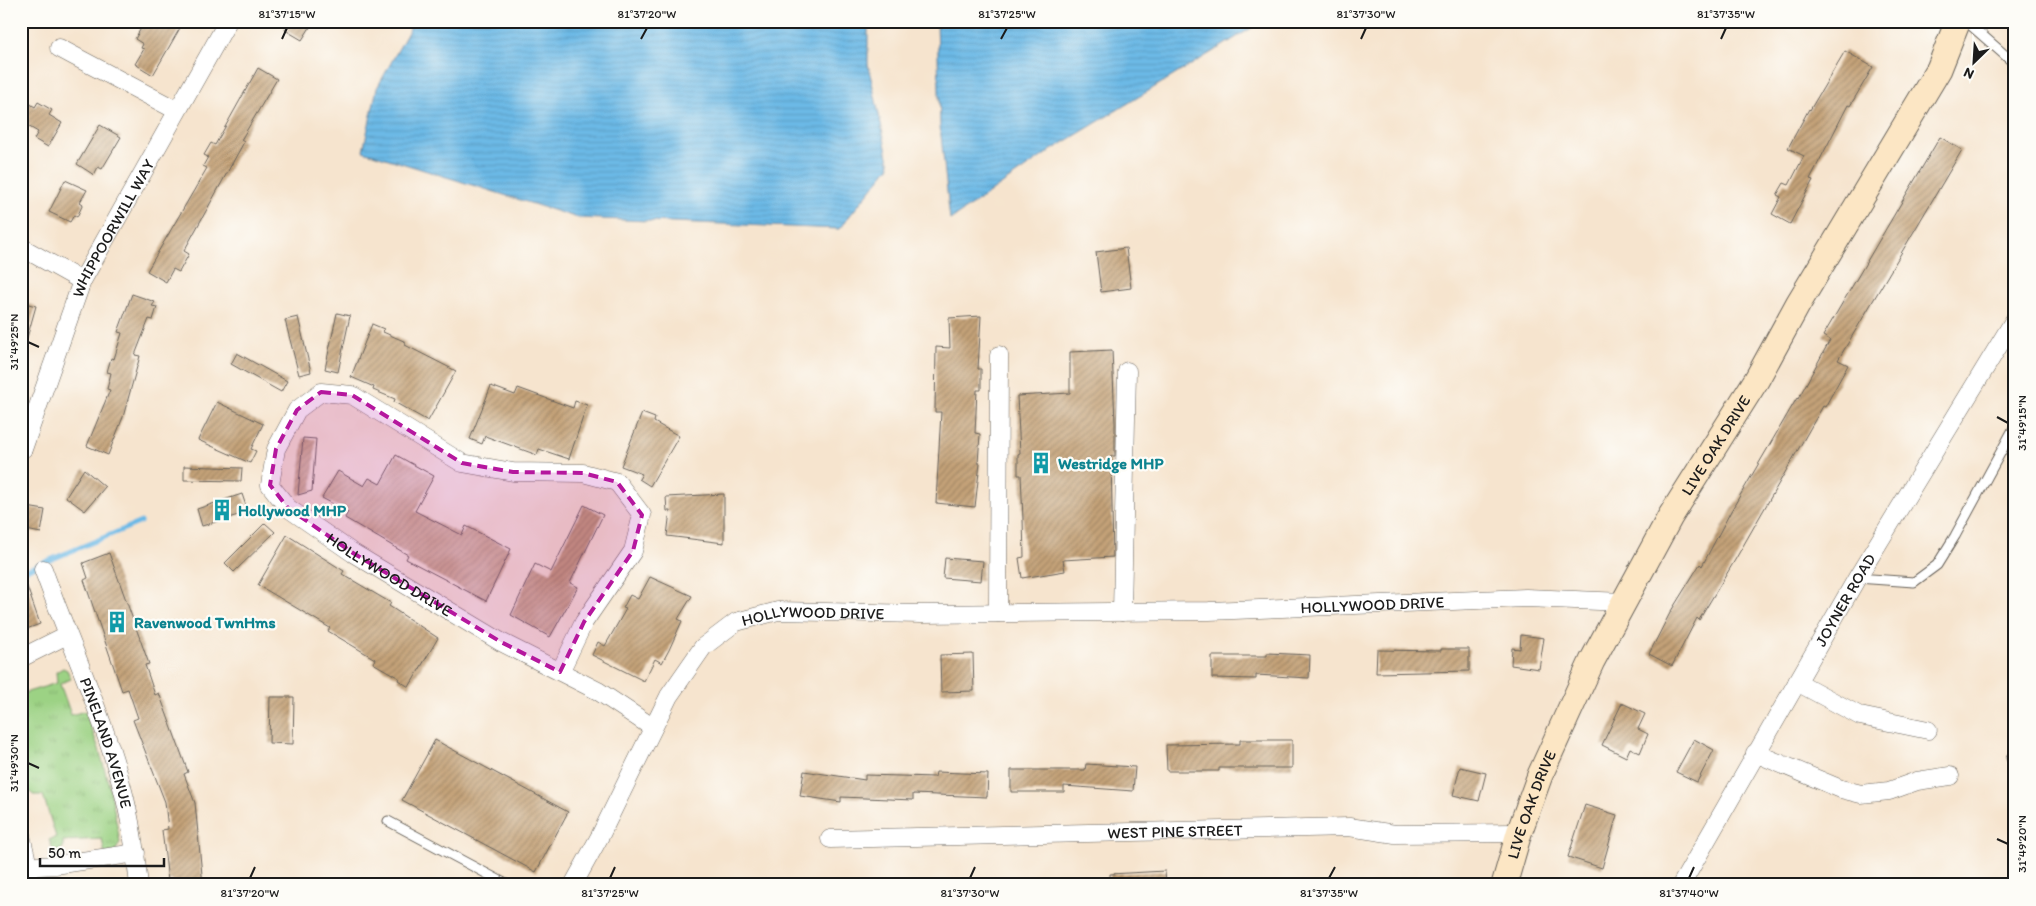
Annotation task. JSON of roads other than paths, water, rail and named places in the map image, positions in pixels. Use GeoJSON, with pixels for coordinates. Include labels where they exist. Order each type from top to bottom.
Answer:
{"type":"FeatureCollection","features":[{"type":"Feature","properties":{"kind":"street","name":"WHIPPOORWILL WAY"},"geometry":{"type":"LineString","coordinates":[[23,449],[82,281],[176,110],[228,21]]}},
{"type":"Feature","properties":{"kind":"street","name":"LIVE OAK DRIVE"},"geometry":{"type":"LineString","coordinates":[[1504,885],[1518,833],[1551,747],[1624,602],[1670,517],[1757,379],[1798,304],[1939,69],[1958,21]]}},
{"type":"Feature","properties":{"kind":"street"},"geometry":{"type":"LineString","coordinates":[[59,48],[176,110]]}},
{"type":"Feature","properties":{"kind":"street"},"geometry":{"type":"LineString","coordinates":[[21,247],[82,281]]}},
{"type":"Feature","properties":{"kind":"street","name":"JOYNER ROAD"},"geometry":{"type":"LineString","coordinates":[[1681,885],[1857,578],[2015,319]]}},
{"type":"Feature","properties":{"kind":"street"},"geometry":{"type":"LineString","coordinates":[[998,613],[999,355]]}},
{"type":"Feature","properties":{"kind":"street"},"geometry":{"type":"LineString","coordinates":[[1122,612],[1127,371]]}},
{"type":"Feature","properties":{"kind":"street","name":"HOLLYWOOD DRIVE"},"geometry":{"type":"LineString","coordinates":[[560,672],[584,622],[633,551],[642,515],[617,482],[583,473],[513,472],[462,463],[352,395],[321,392],[297,410],[276,449],[270,485],[288,508],[386,572],[501,642],[560,672],[598,691],[652,727]]}},
{"type":"Feature","properties":{"kind":"street","name":"PINELAND AVENUE"},"geometry":{"type":"LineString","coordinates":[[43,569],[98,715],[122,788],[136,853],[139,885]]}},
{"type":"Feature","properties":{"kind":"street","name":"HOLLYWOOD DRIVE"},"geometry":{"type":"LineString","coordinates":[[573,885],[600,836],[668,696],[703,647],[736,622],[778,611],[998,613],[1209,611],[1526,598],[1624,602]]}},
{"type":"Feature","properties":{"kind":"street"},"geometry":{"type":"LineString","coordinates":[[21,658],[67,634]]}},
{"type":"Feature","properties":{"kind":"street"},"geometry":{"type":"LineString","coordinates":[[1797,682],[1860,716],[1928,730]]}},
{"type":"Feature","properties":{"kind":"street"},"geometry":{"type":"LineString","coordinates":[[1755,753],[1841,789],[1861,794],[1889,791],[1917,781],[1950,776]]}},
{"type":"Feature","properties":{"kind":"street","name":"WEST PINE STREET"},"geometry":{"type":"LineString","coordinates":[[830,839],[1349,827],[1395,834],[1518,833]]}},
{"type":"Feature","properties":{"kind":"street"},"geometry":{"type":"LineString","coordinates":[[21,835],[25,867],[55,865],[136,853]]}},
{"type":"Feature","properties":{"kind":"lane"},"geometry":{"type":"LineString","coordinates":[[1966,21],[2015,64]]}},
{"type":"Feature","properties":{"kind":"lane"},"geometry":{"type":"LineString","coordinates":[[1857,578],[1914,582],[1936,565],[1955,536],[2015,426]]}},
{"type":"Feature","properties":{"kind":"lane"},"geometry":{"type":"LineString","coordinates":[[2015,753],[2010,758],[2015,761]]}},
{"type":"Feature","properties":{"kind":"lane"},"geometry":{"type":"LineString","coordinates":[[388,821],[508,885]]}},
{"type":"Feature","properties":{"kind":"water"},"geometry":{"type":"Polygon","coordinates":[[[414,21],[868,21],[868,64],[890,166],[839,229],[578,218],[363,151],[377,88],[414,21]]]}},
{"type":"Feature","properties":{"kind":"water"},"geometry":{"type":"Polygon","coordinates":[[[937,21],[1263,21],[1050,151],[950,220],[940,126],[937,21]]]}},
{"type":"Feature","properties":{"kind":"waterway"},"geometry":{"type":"LineString","coordinates":[[21,572],[141,522]]}},
{"type":"Feature","properties":{"kind":"place","name":"Westridge MHP"},"geometry":{"type":"Point","coordinates":[1041,463]}},
{"type":"Feature","properties":{"kind":"place","name":"Hollywood MHP"},"geometry":{"type":"Point","coordinates":[222,510]}},
{"type":"Feature","properties":{"kind":"place","name":"Ravenwood TwnHms"},"geometry":{"type":"Point","coordinates":[117,622]}}]}
